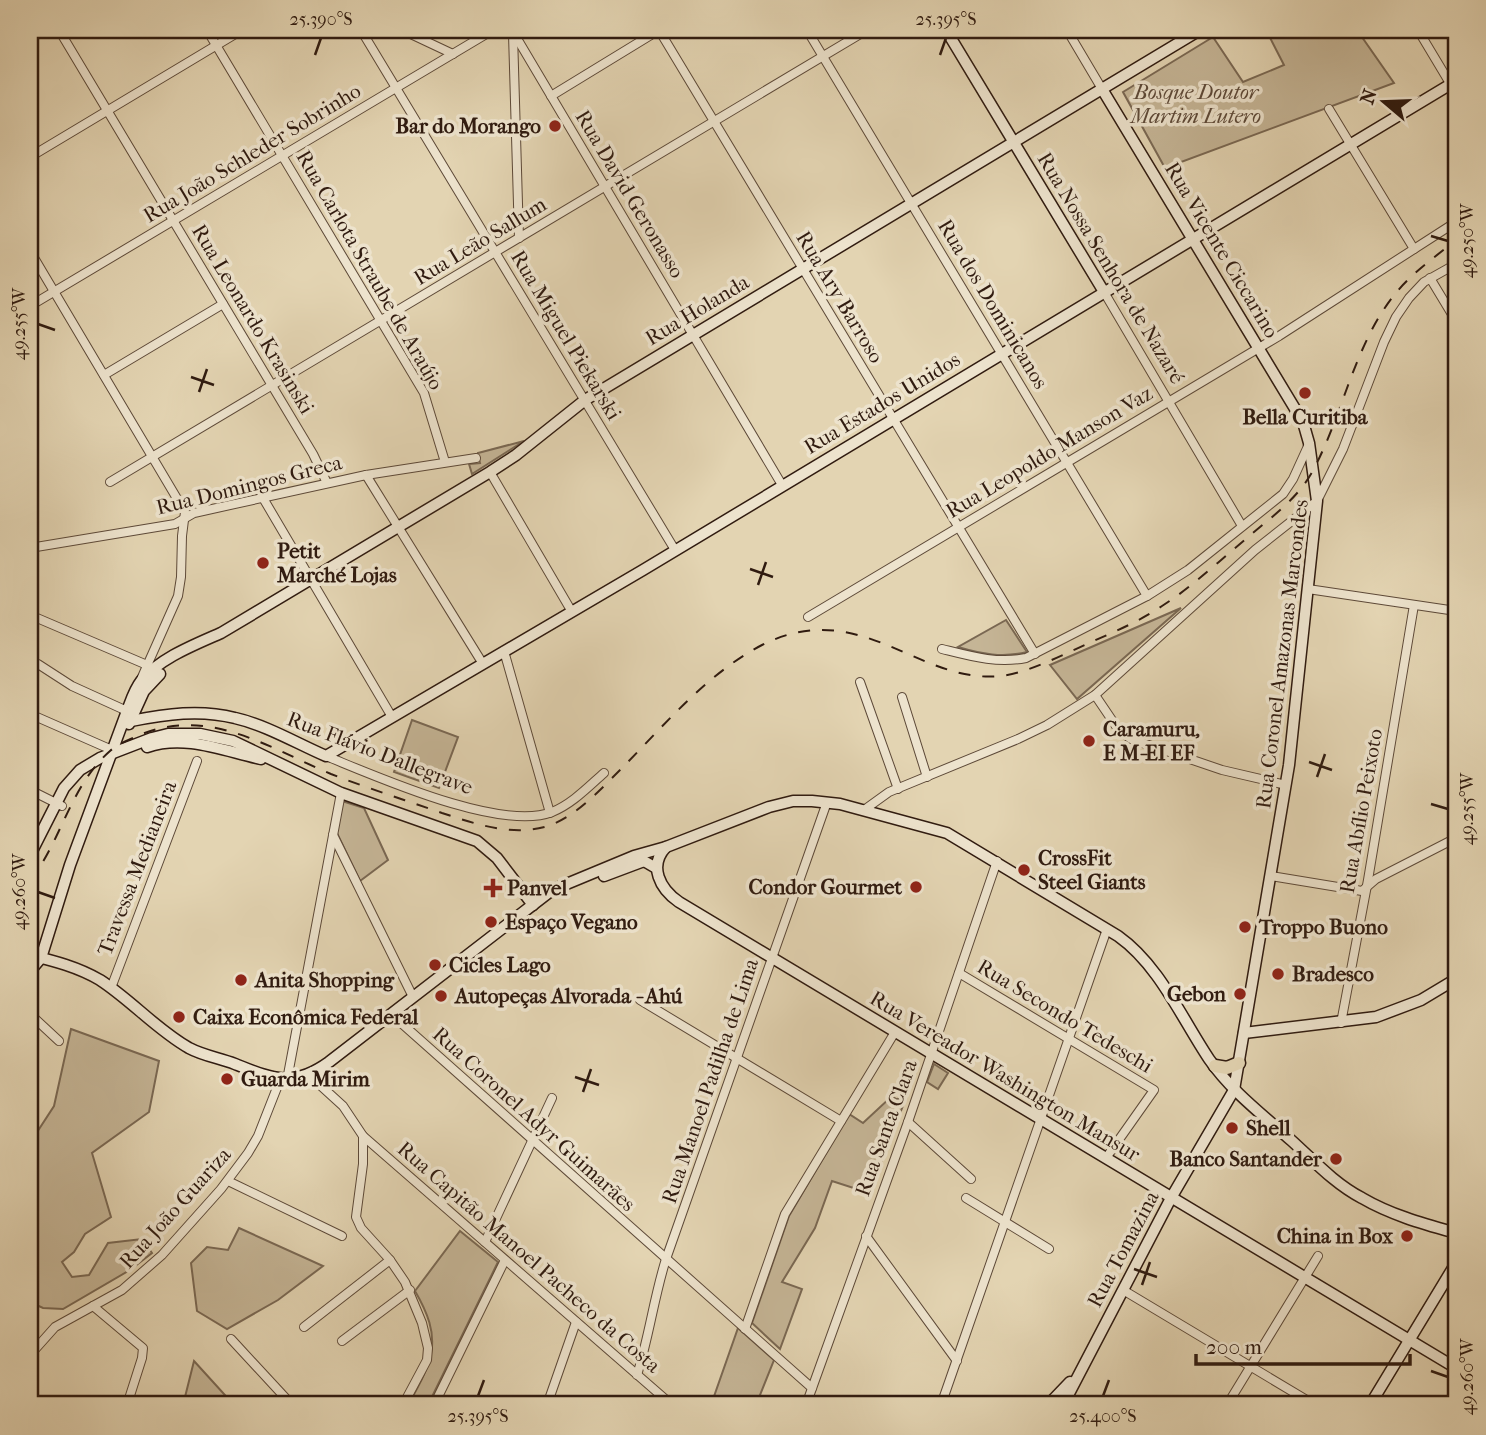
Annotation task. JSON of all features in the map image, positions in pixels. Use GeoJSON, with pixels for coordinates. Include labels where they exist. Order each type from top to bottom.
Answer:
{"type":"FeatureCollection","features":[{"type":"Feature","properties":{"kind":"main road","name":"Rua Nossa Senhora de Nazaré"},"geometry":{"type":"LineString","coordinates":[[946,30],[1104,292]]}},
{"type":"Feature","properties":{"kind":"main road","name":"Rua Holanda"},"geometry":{"type":"LineString","coordinates":[[140,689],[220,633],[516,456],[585,400],[1200,30]]}},
{"type":"Feature","properties":{"kind":"main road","name":"Rua Estados Unidos"},"geometry":{"type":"LineString","coordinates":[[326,756],[676,550],[1453,83]]}},
{"type":"Feature","properties":{"kind":"main road","name":"Rua Vicente Ciccarino"},"geometry":{"type":"LineString","coordinates":[[1102,89],[1303,422],[1309,443],[1317,501]]}},
{"type":"Feature","properties":{"kind":"main road","name":"Rua Coronel Amazonas Marcondes"},"geometry":{"type":"LineString","coordinates":[[1234,1090],[1286,785],[1317,501]]}},
{"type":"Feature","properties":{"kind":"main road","name":"Rua Holanda"},"geometry":{"type":"LineString","coordinates":[[140,689],[147,676],[175,656],[220,633]]}},
{"type":"Feature","properties":{"kind":"main road"},"geometry":{"type":"LineString","coordinates":[[111,753],[140,689]]}},
{"type":"Feature","properties":{"kind":"main road","name":"Rua Flávio Dallegrave"},"geometry":{"type":"LineString","coordinates":[[129,716],[179,713],[225,716],[252,723],[326,756]]}},
{"type":"Feature","properties":{"kind":"main road"},"geometry":{"type":"LineString","coordinates":[[30,971],[111,753],[129,716]]}},
{"type":"Feature","properties":{"kind":"main road"},"geometry":{"type":"LineString","coordinates":[[30,855],[76,780],[111,753],[168,734],[200,734],[233,741],[341,793],[477,841],[498,858],[533,905]]}},
{"type":"Feature","properties":{"kind":"main road"},"geometry":{"type":"LineString","coordinates":[[121,736],[124,743],[133,745]]}},
{"type":"Feature","properties":{"kind":"main road"},"geometry":{"type":"LineString","coordinates":[[111,753],[172,742],[188,742],[274,762]]}},
{"type":"Feature","properties":{"kind":"main road"},"geometry":{"type":"LineString","coordinates":[[35,957],[78,969],[111,988],[195,1051],[284,1080],[309,1075],[552,890],[634,856],[667,847],[781,803],[803,800],[827,802],[947,833],[1128,943],[1149,966],[1214,1066],[1234,1090],[1351,1192],[1392,1212],[1456,1233]]}},
{"type":"Feature","properties":{"kind":"main road"},"geometry":{"type":"LineString","coordinates":[[30,866],[42,848],[60,805]]}},
{"type":"Feature","properties":{"kind":"main road"},"geometry":{"type":"LineString","coordinates":[[533,905],[640,862],[647,862],[656,868],[659,856],[667,847]]}},
{"type":"Feature","properties":{"kind":"main road","name":"Rua Vereador Washington Mansur"},"geometry":{"type":"LineString","coordinates":[[656,868],[662,887],[672,898],[1456,1368]]}},
{"type":"Feature","properties":{"kind":"main road"},"geometry":{"type":"LineString","coordinates":[[1244,1032],[1341,1023],[1391,1013],[1421,1000],[1456,979]]}},
{"type":"Feature","properties":{"kind":"main road"},"geometry":{"type":"LineString","coordinates":[[1214,1066],[1227,1068],[1239,1063]]}},
{"type":"Feature","properties":{"kind":"main road","name":"Rua Tomazina"},"geometry":{"type":"LineString","coordinates":[[1063,1405],[1171,1198],[1234,1090]]}},
{"type":"Feature","properties":{"kind":"main road"},"geometry":{"type":"LineString","coordinates":[[1370,1405],[1456,1263]]}},
{"type":"Feature","properties":{"kind":"main road","name":"Rua Tomazina"},"geometry":{"type":"LineString","coordinates":[[1048,1405],[1072,1380],[1090,1354]]}},
{"type":"Feature","properties":{"kind":"street","name":"Rua Leonardo Krasinski"},"geometry":{"type":"LineString","coordinates":[[59,30],[313,454],[327,483]]}},
{"type":"Feature","properties":{"kind":"street","name":"Rua Carlota Straube de Araújo"},"geometry":{"type":"LineString","coordinates":[[207,30],[428,403],[445,462]]}},
{"type":"Feature","properties":{"kind":"street"},"geometry":{"type":"LineString","coordinates":[[30,157],[243,30]]}},
{"type":"Feature","properties":{"kind":"street","name":"Rua Miguel Piekarski"},"geometry":{"type":"LineString","coordinates":[[362,30],[676,550]]}},
{"type":"Feature","properties":{"kind":"street"},"geometry":{"type":"LineString","coordinates":[[402,30],[453,54]]}},
{"type":"Feature","properties":{"kind":"street","name":"Rua João Schleder Sobrinho"},"geometry":{"type":"LineString","coordinates":[[30,306],[493,30]]}},
{"type":"Feature","properties":{"kind":"street"},"geometry":{"type":"LineString","coordinates":[[551,96],[659,30]]}},
{"type":"Feature","properties":{"kind":"street","name":"Rua Ary Barroso"},"geometry":{"type":"LineString","coordinates":[[659,30],[1035,654]]}},
{"type":"Feature","properties":{"kind":"street","name":"Rua dos Dominicanos"},"geometry":{"type":"LineString","coordinates":[[807,30],[1147,596]]}},
{"type":"Feature","properties":{"kind":"street","name":"Rua Leão Sallum"},"geometry":{"type":"LineString","coordinates":[[110,482],[867,30]]}},
{"type":"Feature","properties":{"kind":"street","name":"Rua Vicente Ciccarino"},"geometry":{"type":"LineString","coordinates":[[1067,30],[1102,89]]}},
{"type":"Feature","properties":{"kind":"street"},"geometry":{"type":"LineString","coordinates":[[1418,30],[1453,83]]}},
{"type":"Feature","properties":{"kind":"street"},"geometry":{"type":"LineString","coordinates":[[513,31],[519,238]]}},
{"type":"Feature","properties":{"kind":"street","name":"Rua David Geronasso"},"geometry":{"type":"LineString","coordinates":[[513,31],[782,485]]}},
{"type":"Feature","properties":{"kind":"street"},"geometry":{"type":"LineString","coordinates":[[1329,109],[1414,249],[1456,222]]}},
{"type":"Feature","properties":{"kind":"street","name":"Rua Leopoldo Manson Vaz"},"geometry":{"type":"LineString","coordinates":[[808,617],[1259,348],[1414,249]]}},
{"type":"Feature","properties":{"kind":"street"},"geometry":{"type":"LineString","coordinates":[[30,251],[183,506],[185,517],[180,587],[147,665],[140,689]]}},
{"type":"Feature","properties":{"kind":"street","name":"Rua Coronel Amazonas Marcondes"},"geometry":{"type":"LineString","coordinates":[[1317,501],[1350,435],[1384,342],[1396,317],[1409,298],[1430,278],[1456,264]]}},
{"type":"Feature","properties":{"kind":"street"},"geometry":{"type":"LineString","coordinates":[[1430,278],[1456,321]]}},
{"type":"Feature","properties":{"kind":"street","name":"Rua Nossa Senhora de Nazaré"},"geometry":{"type":"LineString","coordinates":[[1104,292],[1242,526]]}},
{"type":"Feature","properties":{"kind":"street"},"geometry":{"type":"LineString","coordinates":[[104,374],[223,304]]}},
{"type":"Feature","properties":{"kind":"street"},"geometry":{"type":"LineString","coordinates":[[942,649],[988,660],[1015,660],[1035,654],[1147,596],[1188,570],[1283,494],[1309,443]]}},
{"type":"Feature","properties":{"kind":"street","name":"Rua Domingos Greca"},"geometry":{"type":"LineString","coordinates":[[30,548],[175,524],[194,513],[327,483],[476,458]]}},
{"type":"Feature","properties":{"kind":"street"},"geometry":{"type":"LineString","coordinates":[[490,472],[572,612]]}},
{"type":"Feature","properties":{"kind":"street"},"geometry":{"type":"LineString","coordinates":[[366,475],[483,664]]}},
{"type":"Feature","properties":{"kind":"street"},"geometry":{"type":"LineString","coordinates":[[263,498],[392,717]]}},
{"type":"Feature","properties":{"kind":"street"},"geometry":{"type":"LineString","coordinates":[[864,810],[883,795],[1046,725],[1094,695],[1241,562],[1317,501]]}},
{"type":"Feature","properties":{"kind":"street"},"geometry":{"type":"LineString","coordinates":[[1308,589],[1456,611]]}},
{"type":"Feature","properties":{"kind":"street","name":"Rua Abílio Peixoto"},"geometry":{"type":"LineString","coordinates":[[1341,1023],[1414,605]]}},
{"type":"Feature","properties":{"kind":"street"},"geometry":{"type":"LineString","coordinates":[[30,615],[147,665]]}},
{"type":"Feature","properties":{"kind":"street"},"geometry":{"type":"LineString","coordinates":[[162,632],[165,650],[175,656]]}},
{"type":"Feature","properties":{"kind":"street"},"geometry":{"type":"LineString","coordinates":[[504,652],[550,813]]}},
{"type":"Feature","properties":{"kind":"street"},"geometry":{"type":"LineString","coordinates":[[38,664],[72,686],[129,716]]}},
{"type":"Feature","properties":{"kind":"street"},"geometry":{"type":"LineString","coordinates":[[860,682],[898,789]]}},
{"type":"Feature","properties":{"kind":"street"},"geometry":{"type":"LineString","coordinates":[[1094,695],[1118,729],[1131,739],[1222,770],[1286,785]]}},
{"type":"Feature","properties":{"kind":"street"},"geometry":{"type":"LineString","coordinates":[[902,697],[927,777]]}},
{"type":"Feature","properties":{"kind":"street"},"geometry":{"type":"LineString","coordinates":[[30,714],[111,753]]}},
{"type":"Feature","properties":{"kind":"street","name":"Rua Flávio Dallegrave"},"geometry":{"type":"LineString","coordinates":[[326,756],[482,812],[529,817],[550,813],[572,800],[604,773]]}},
{"type":"Feature","properties":{"kind":"street","name":"Travessa Medianeira"},"geometry":{"type":"LineString","coordinates":[[111,988],[197,761]]}},
{"type":"Feature","properties":{"kind":"street"},"geometry":{"type":"LineString","coordinates":[[30,790],[60,805]]}},
{"type":"Feature","properties":{"kind":"street","name":"Rua João Guariza"},"geometry":{"type":"LineString","coordinates":[[30,1355],[55,1327],[122,1290],[150,1268],[228,1181],[258,1136],[284,1080],[341,793]]}},
{"type":"Feature","properties":{"kind":"street","name":"Rua Manoel Padilha de Lima"},"geometry":{"type":"LineString","coordinates":[[637,1375],[649,1334],[659,1279],[827,802]]}},
{"type":"Feature","properties":{"kind":"street"},"geometry":{"type":"LineString","coordinates":[[333,835],[413,998]]}},
{"type":"Feature","properties":{"kind":"street"},"geometry":{"type":"LineString","coordinates":[[1271,876],[1358,892],[1366,889],[1376,879],[1456,838]]}},
{"type":"Feature","properties":{"kind":"street","name":"Rua Santa Clara"},"geometry":{"type":"LineString","coordinates":[[806,1405],[932,1054],[997,861]]}},
{"type":"Feature","properties":{"kind":"street"},"geometry":{"type":"LineString","coordinates":[[941,1405],[1107,929]]}},
{"type":"Feature","properties":{"kind":"street","name":"Rua Secondo Tedeschi"},"geometry":{"type":"LineString","coordinates":[[959,973],[1154,1090],[1106,1158]]}},
{"type":"Feature","properties":{"kind":"street"},"geometry":{"type":"LineString","coordinates":[[640,1000],[841,1121]]}},
{"type":"Feature","properties":{"kind":"street"},"geometry":{"type":"LineString","coordinates":[[30,1014],[59,1041]]}},
{"type":"Feature","properties":{"kind":"street","name":"Rua Coronel Adyr Guimarães"},"geometry":{"type":"LineString","coordinates":[[391,1014],[812,1388]]}},
{"type":"Feature","properties":{"kind":"street"},"geometry":{"type":"LineString","coordinates":[[745,1329],[785,1214],[895,1032]]}},
{"type":"Feature","properties":{"kind":"street","name":"Rua Capitão Manoel Pacheco da Costa"},"geometry":{"type":"LineString","coordinates":[[309,1075],[343,1106],[363,1136],[672,1405]]}},
{"type":"Feature","properties":{"kind":"street"},"geometry":{"type":"LineString","coordinates":[[485,1242],[552,1098]]}},
{"type":"Feature","properties":{"kind":"street"},"geometry":{"type":"LineString","coordinates":[[908,1122],[971,1179]]}},
{"type":"Feature","properties":{"kind":"street"},"geometry":{"type":"LineString","coordinates":[[363,1136],[363,1164],[356,1217],[361,1228],[390,1260],[410,1290],[422,1323],[428,1353],[403,1405]]}},
{"type":"Feature","properties":{"kind":"street"},"geometry":{"type":"LineString","coordinates":[[228,1181],[342,1236]]}},
{"type":"Feature","properties":{"kind":"street"},"geometry":{"type":"LineString","coordinates":[[967,1198],[1049,1249]]}},
{"type":"Feature","properties":{"kind":"street"},"geometry":{"type":"LineString","coordinates":[[866,1237],[957,1361]]}},
{"type":"Feature","properties":{"kind":"street"},"geometry":{"type":"LineString","coordinates":[[1227,1405],[1318,1256]]}},
{"type":"Feature","properties":{"kind":"street"},"geometry":{"type":"LineString","coordinates":[[304,1327],[390,1260]]}},
{"type":"Feature","properties":{"kind":"street"},"geometry":{"type":"LineString","coordinates":[[434,1405],[505,1260]]}},
{"type":"Feature","properties":{"kind":"street"},"geometry":{"type":"LineString","coordinates":[[342,1341],[410,1290]]}},
{"type":"Feature","properties":{"kind":"street"},"geometry":{"type":"LineString","coordinates":[[1123,1290],[1315,1405]]}},
{"type":"Feature","properties":{"kind":"street"},"geometry":{"type":"LineString","coordinates":[[93,1306],[143,1348],[127,1405]]}},
{"type":"Feature","properties":{"kind":"street"},"geometry":{"type":"LineString","coordinates":[[547,1405],[576,1322]]}},
{"type":"Feature","properties":{"kind":"street"},"geometry":{"type":"LineString","coordinates":[[231,1339],[292,1405]]}},
{"type":"Feature","properties":{"kind":"green space","name":"Bosque Doutor Martim Lutero"},"geometry":{"type":"Polygon","coordinates":[[[1266,30],[1357,30],[1394,83],[1165,168],[1123,92],[1213,37],[1243,82],[1284,65],[1266,30]]]}},
{"type":"Feature","properties":{"kind":"green space"},"geometry":{"type":"Polygon","coordinates":[[[524,441],[472,474],[469,464],[480,463],[478,453],[524,441]]]}},
{"type":"Feature","properties":{"kind":"green space"},"geometry":{"type":"Polygon","coordinates":[[[1181,608],[1077,699],[1050,665],[1181,608]]]}},
{"type":"Feature","properties":{"kind":"green space"},"geometry":{"type":"Polygon","coordinates":[[[1006,620],[1027,652],[992,654],[958,647],[1006,620]]]}},
{"type":"Feature","properties":{"kind":"green space"},"geometry":{"type":"Polygon","coordinates":[[[412,720],[458,737],[439,788],[394,772],[412,720]]]}},
{"type":"Feature","properties":{"kind":"green space"},"geometry":{"type":"Polygon","coordinates":[[[342,801],[364,808],[388,860],[360,881],[336,831],[342,801]]]}},
{"type":"Feature","properties":{"kind":"green space"},"geometry":{"type":"Polygon","coordinates":[[[71,1029],[159,1061],[149,1112],[92,1153],[111,1217],[85,1234],[74,1252],[62,1262],[72,1277],[89,1275],[108,1243],[142,1239],[152,1253],[130,1270],[63,1309],[43,1308],[30,1302],[30,1143],[54,1106],[71,1029]]]}},
{"type":"Feature","properties":{"kind":"green space"},"geometry":{"type":"Polygon","coordinates":[[[934,1064],[948,1073],[938,1089],[927,1082],[934,1064]]]}},
{"type":"Feature","properties":{"kind":"green space"},"geometry":{"type":"Polygon","coordinates":[[[892,1096],[896,1099],[906,1098],[869,1193],[832,1181],[815,1228],[782,1282],[802,1289],[780,1349],[752,1323],[789,1216],[849,1114],[863,1123],[892,1096]]]}},
{"type":"Feature","properties":{"kind":"green space"},"geometry":{"type":"Polygon","coordinates":[[[239,1228],[323,1266],[278,1300],[227,1329],[197,1311],[191,1263],[207,1247],[228,1250],[239,1228]]]}},
{"type":"Feature","properties":{"kind":"green space"},"geometry":{"type":"Polygon","coordinates":[[[460,1231],[498,1262],[428,1405],[408,1405],[424,1375],[432,1349],[429,1323],[415,1291],[460,1231]]]}},
{"type":"Feature","properties":{"kind":"green space"},"geometry":{"type":"Polygon","coordinates":[[[738,1328],[774,1360],[756,1405],[711,1405],[738,1328]]]}},
{"type":"Feature","properties":{"kind":"green space"},"geometry":{"type":"Polygon","coordinates":[[[194,1361],[234,1405],[183,1405],[194,1361]]]}},
{"type":"Feature","properties":{"kind":"railway"},"geometry":{"type":"LineString","coordinates":[[30,881],[85,780],[96,765],[121,743],[167,727],[192,725],[239,734],[331,774],[442,813],[494,828],[535,829],[558,822],[586,803],[686,702],[722,671],[762,645],[800,632],[835,631],[867,638],[958,672],[989,677],[1023,671],[1056,658],[1136,621],[1173,599],[1290,501],[1311,474],[1322,452],[1358,359],[1381,314],[1409,279],[1456,240]]}},
{"type":"Feature","properties":{"kind":"place","name":"Bar do Morango"},"geometry":{"type":"Point","coordinates":[555,126]}},
{"type":"Feature","properties":{"kind":"place","name":"Bella Curitiba"},"geometry":{"type":"Point","coordinates":[1305,393]}},
{"type":"Feature","properties":{"kind":"place","name":"Petit Marché Lojas"},"geometry":{"type":"Point","coordinates":[263,563]}},
{"type":"Feature","properties":{"kind":"place","name":"Caramuru, E M-EI EF"},"geometry":{"type":"Point","coordinates":[1089,741]}},
{"type":"Feature","properties":{"kind":"place","name":"CrossFit Steel Giants"},"geometry":{"type":"Point","coordinates":[1024,870]}},
{"type":"Feature","properties":{"kind":"place","name":"Condor Gourmet"},"geometry":{"type":"Point","coordinates":[916,887]}},
{"type":"Feature","properties":{"kind":"place","name":"Panvel"},"geometry":{"type":"Point","coordinates":[493,888]}},
{"type":"Feature","properties":{"kind":"place","name":"Espaço Vegano"},"geometry":{"type":"Point","coordinates":[491,922]}},
{"type":"Feature","properties":{"kind":"place","name":"Troppo Buono"},"geometry":{"type":"Point","coordinates":[1245,927]}},
{"type":"Feature","properties":{"kind":"place","name":"Cicles Lago"},"geometry":{"type":"Point","coordinates":[435,965]}},
{"type":"Feature","properties":{"kind":"place","name":"Bradesco"},"geometry":{"type":"Point","coordinates":[1278,974]}},
{"type":"Feature","properties":{"kind":"place","name":"Anita Shopping"},"geometry":{"type":"Point","coordinates":[241,980]}},
{"type":"Feature","properties":{"kind":"place","name":"Gebon"},"geometry":{"type":"Point","coordinates":[1240,994]}},
{"type":"Feature","properties":{"kind":"place","name":"Autopeças Alvorada - Ahú"},"geometry":{"type":"Point","coordinates":[441,996]}},
{"type":"Feature","properties":{"kind":"place","name":"Caixa Econômica Federal"},"geometry":{"type":"Point","coordinates":[179,1017]}},
{"type":"Feature","properties":{"kind":"place","name":"Guarda Mirim"},"geometry":{"type":"Point","coordinates":[227,1079]}},
{"type":"Feature","properties":{"kind":"place","name":"Shell"},"geometry":{"type":"Point","coordinates":[1232,1128]}},
{"type":"Feature","properties":{"kind":"place","name":"Banco Santander"},"geometry":{"type":"Point","coordinates":[1336,1159]}},
{"type":"Feature","properties":{"kind":"place","name":"China in Box"},"geometry":{"type":"Point","coordinates":[1407,1236]}}]}
